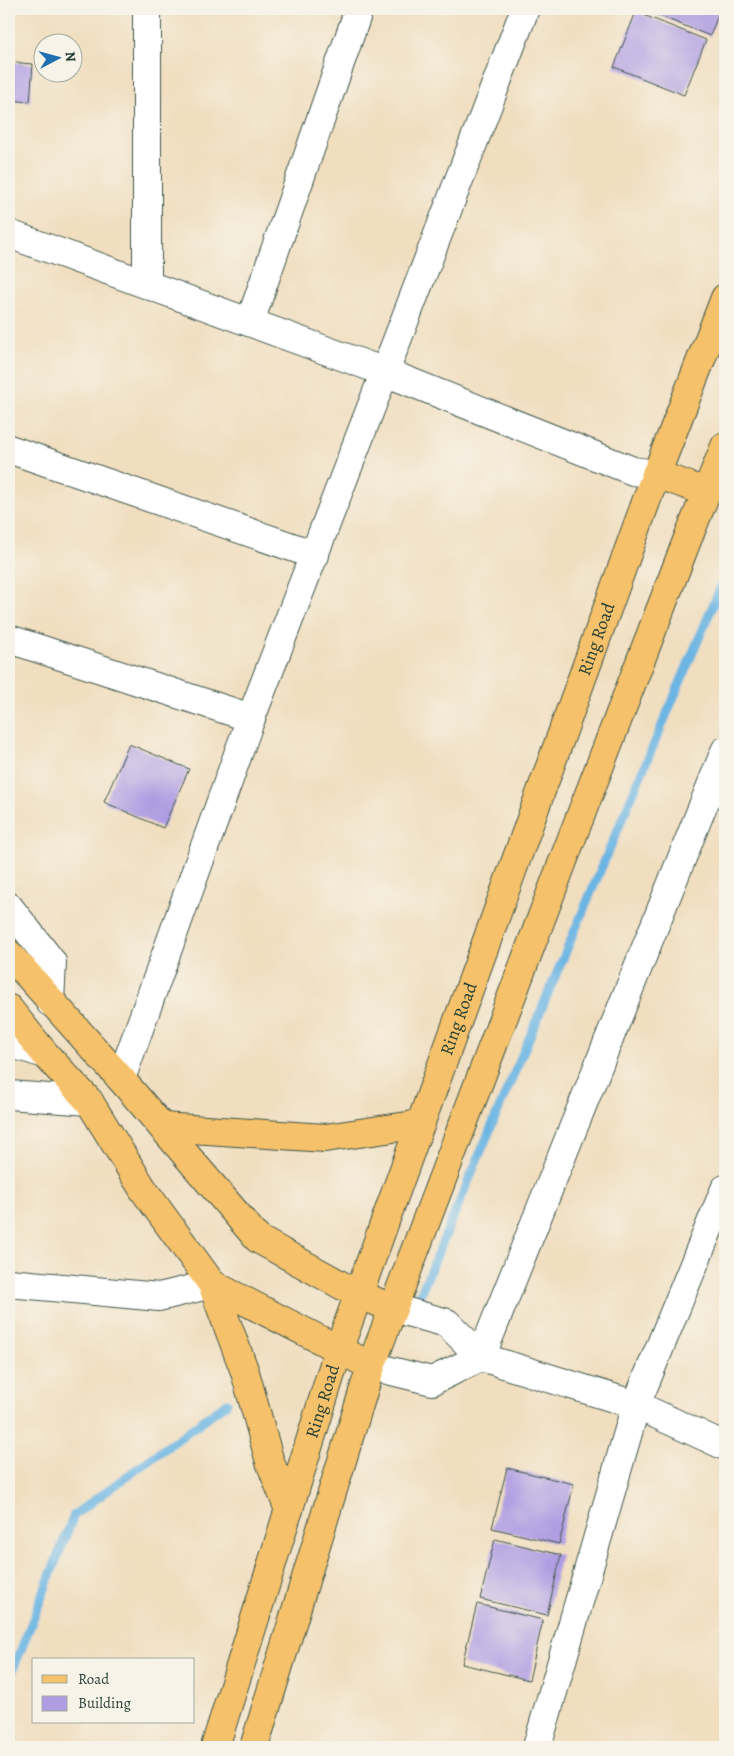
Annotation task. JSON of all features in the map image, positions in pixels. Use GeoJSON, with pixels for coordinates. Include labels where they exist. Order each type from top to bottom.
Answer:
{"type":"FeatureCollection","features":[{"type":"Feature","properties":{"kind":"main road","name":"Ring Road"},"geometry":{"type":"LineString","coordinates":[[215,1747],[338,1351],[656,474],[725,298]]}},
{"type":"Feature","properties":{"kind":"main road","name":"Ring Road"},"geometry":{"type":"LineString","coordinates":[[254,1747],[371,1366],[568,848],[725,446]]}},
{"type":"Feature","properties":{"kind":"main road"},"geometry":{"type":"LineString","coordinates":[[656,474],[706,492]]}},
{"type":"Feature","properties":{"kind":"main road"},"geometry":{"type":"LineString","coordinates":[[9,954],[28,978],[121,1079],[258,1239],[359,1295],[393,1308]]}},
{"type":"Feature","properties":{"kind":"main road"},"geometry":{"type":"LineString","coordinates":[[12,1013],[45,1054],[89,1101],[143,1189],[212,1284],[245,1372],[270,1462],[289,1510]]}},
{"type":"Feature","properties":{"kind":"main road"},"geometry":{"type":"LineString","coordinates":[[162,1127],[325,1138],[421,1124]]}},
{"type":"Feature","properties":{"kind":"main road"},"geometry":{"type":"LineString","coordinates":[[212,1284],[338,1351],[371,1366]]}},
{"type":"Feature","properties":{"kind":"street"},"geometry":{"type":"LineString","coordinates":[[147,9],[147,284]]}},
{"type":"Feature","properties":{"kind":"street"},"geometry":{"type":"LineString","coordinates":[[250,322],[359,9]]}},
{"type":"Feature","properties":{"kind":"street"},"geometry":{"type":"LineString","coordinates":[[121,1079],[251,718],[525,9]]}},
{"type":"Feature","properties":{"kind":"street"},"geometry":{"type":"LineString","coordinates":[[9,234],[385,372],[632,471],[656,474]]}},
{"type":"Feature","properties":{"kind":"street"},"geometry":{"type":"LineString","coordinates":[[9,449],[315,555]]}},
{"type":"Feature","properties":{"kind":"street"},"geometry":{"type":"LineString","coordinates":[[9,639],[251,718]]}},
{"type":"Feature","properties":{"kind":"street"},"geometry":{"type":"LineString","coordinates":[[371,1366],[432,1382],[481,1357],[725,751]]}},
{"type":"Feature","properties":{"kind":"street"},"geometry":{"type":"LineString","coordinates":[[9,907],[52,962],[50,1002]]}},
{"type":"Feature","properties":{"kind":"street"},"geometry":{"type":"LineString","coordinates":[[9,1043],[45,1054]]}},
{"type":"Feature","properties":{"kind":"street"},"geometry":{"type":"LineString","coordinates":[[9,1095],[89,1101]]}},
{"type":"Feature","properties":{"kind":"street"},"geometry":{"type":"LineString","coordinates":[[537,1747],[636,1405],[715,1241],[725,1189]]}},
{"type":"Feature","properties":{"kind":"street"},"geometry":{"type":"LineString","coordinates":[[9,1283],[159,1297],[212,1284]]}},
{"type":"Feature","properties":{"kind":"street"},"geometry":{"type":"LineString","coordinates":[[393,1308],[447,1323],[481,1357],[636,1405],[725,1446]]}},
{"type":"Feature","properties":{"kind":"building"},"geometry":{"type":"Polygon","coordinates":[[[642,9],[720,9],[710,36],[642,9]]]}},
{"type":"Feature","properties":{"kind":"building"},"geometry":{"type":"Polygon","coordinates":[[[636,12],[706,40],[684,95],[614,67],[636,12]]]}},
{"type":"Feature","properties":{"kind":"building"},"geometry":{"type":"Polygon","coordinates":[[[9,62],[32,64],[30,102],[9,100],[9,62]]]}},
{"type":"Feature","properties":{"kind":"building"},"geometry":{"type":"Polygon","coordinates":[[[129,744],[189,769],[163,828],[104,802],[129,744]]]}},
{"type":"Feature","properties":{"kind":"building"},"geometry":{"type":"Polygon","coordinates":[[[507,1468],[574,1484],[559,1544],[492,1528],[507,1468]]]}},
{"type":"Feature","properties":{"kind":"building"},"geometry":{"type":"Polygon","coordinates":[[[495,1539],[561,1555],[547,1615],[480,1599],[495,1539]]]}},
{"type":"Feature","properties":{"kind":"building"},"geometry":{"type":"Polygon","coordinates":[[[477,1604],[543,1620],[529,1680],[462,1664],[477,1604]]]}},
{"type":"Feature","properties":{"kind":"waterway"},"geometry":{"type":"LineString","coordinates":[[414,1309],[725,577]]}},
{"type":"Feature","properties":{"kind":"waterway"},"geometry":{"type":"LineString","coordinates":[[9,1680],[74,1515],[227,1403]]}}]}
